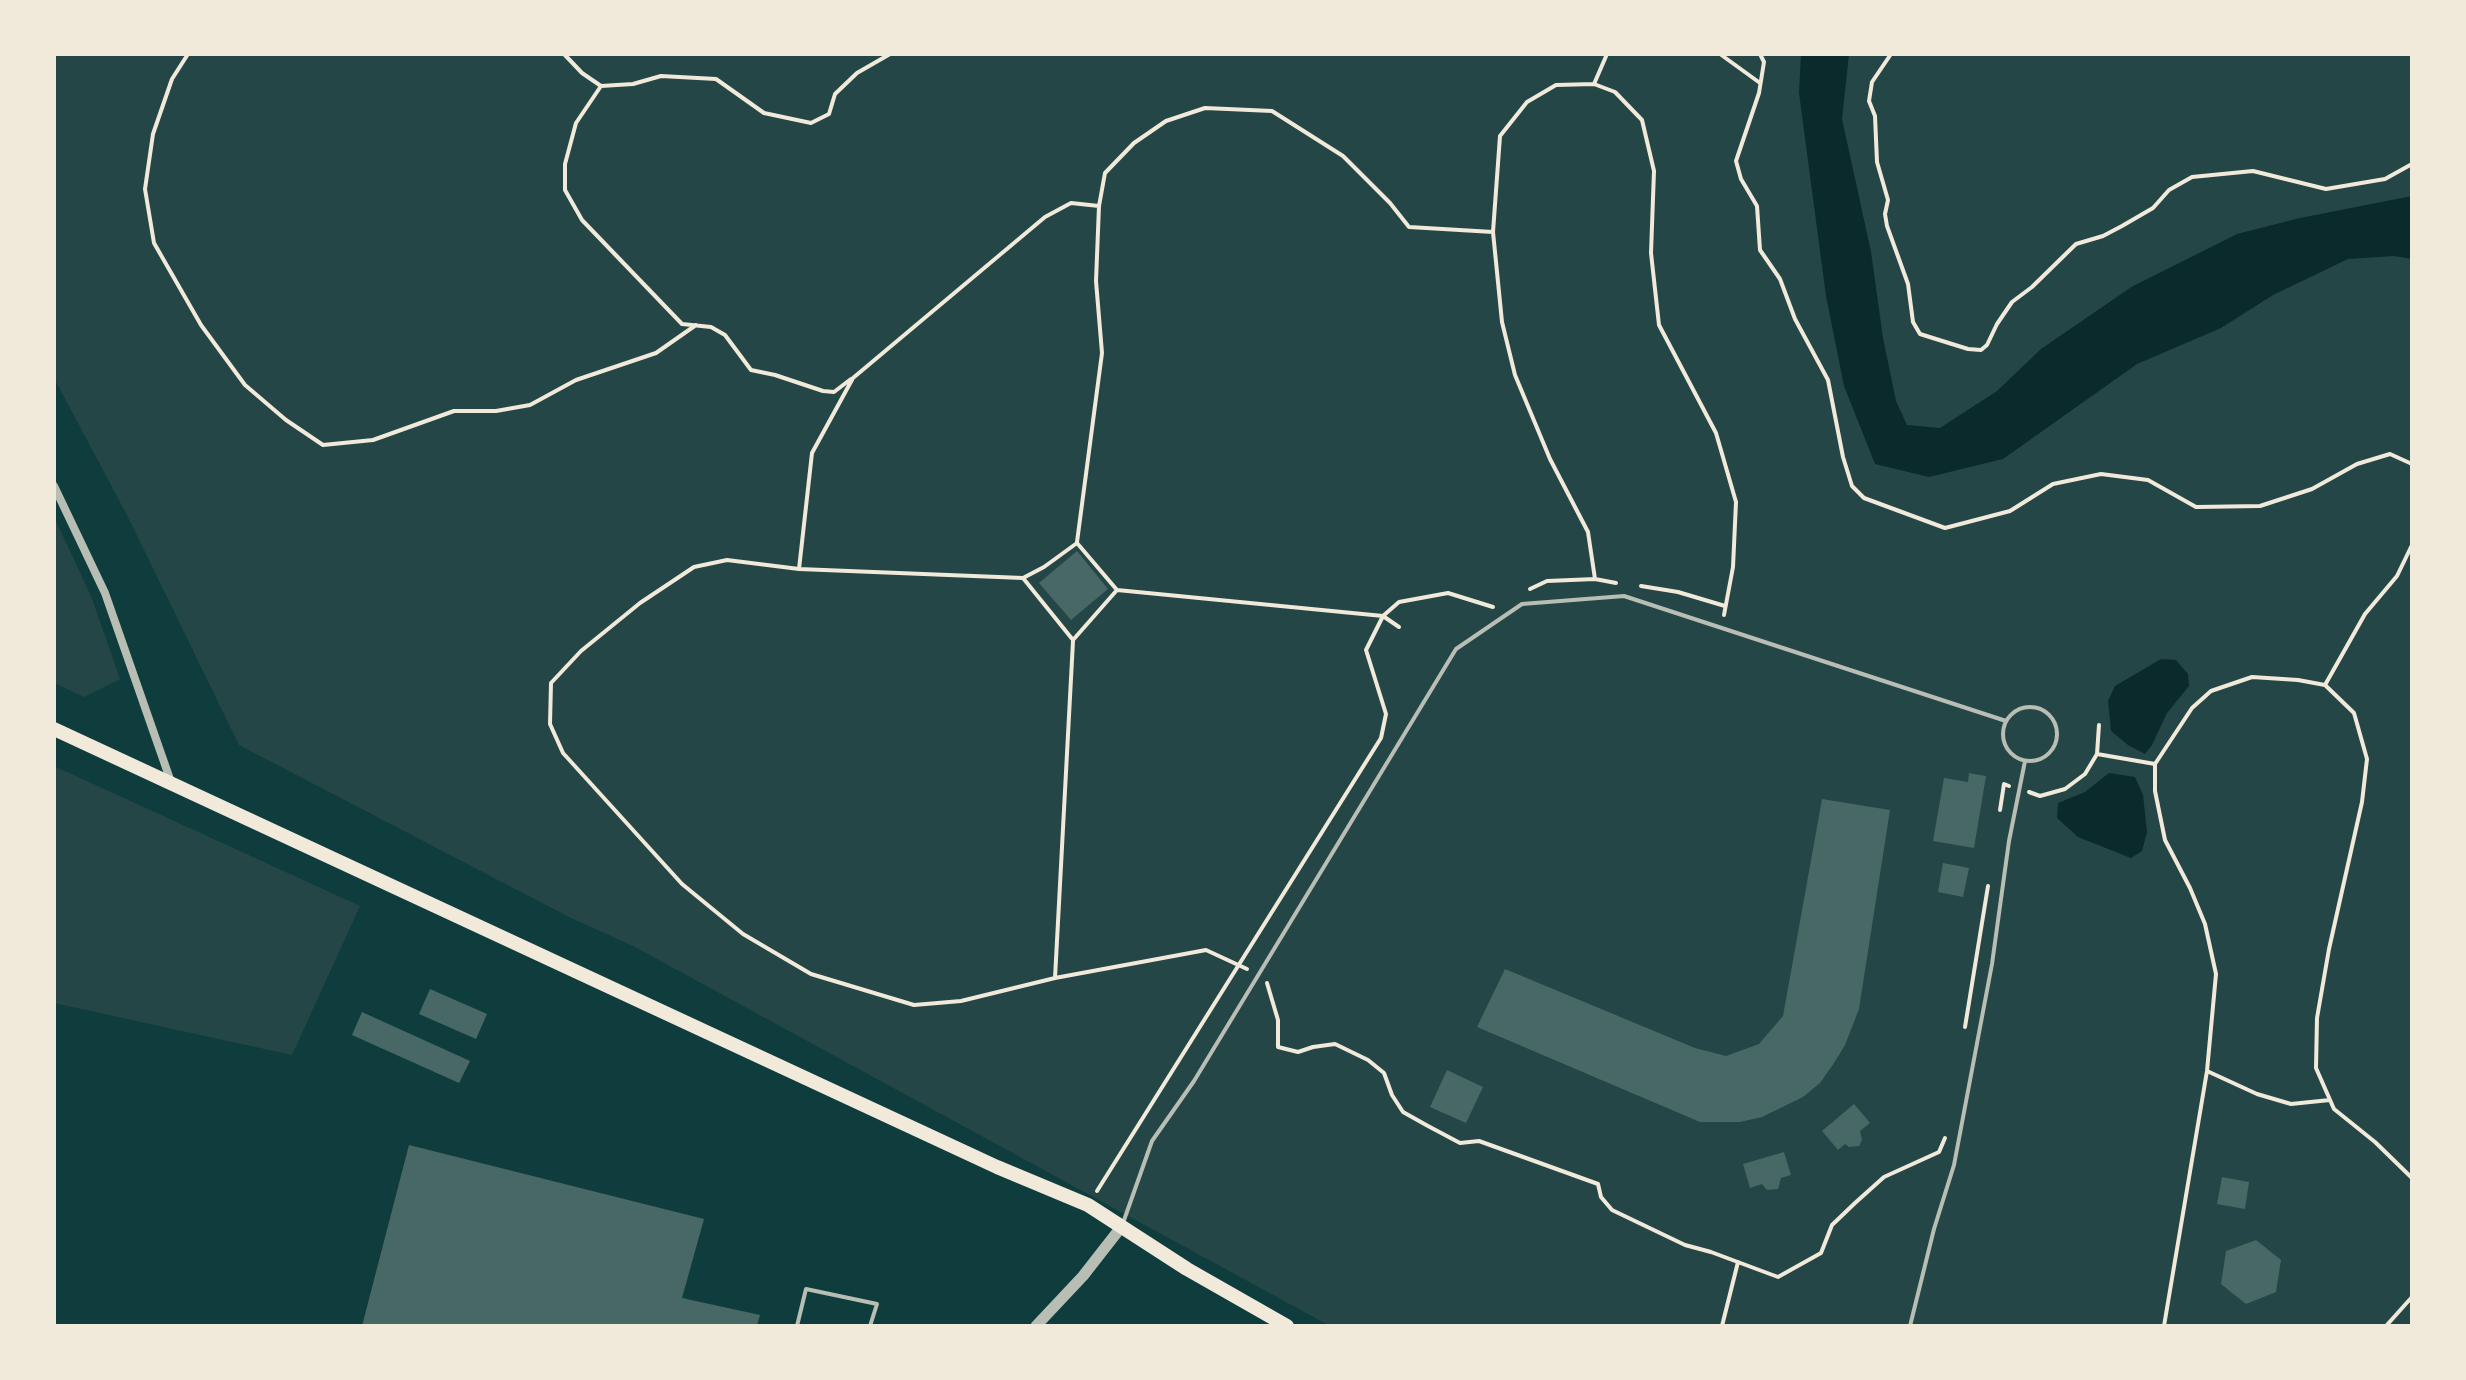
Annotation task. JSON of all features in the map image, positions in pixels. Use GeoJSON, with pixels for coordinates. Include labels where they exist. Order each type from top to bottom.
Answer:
{"type":"FeatureCollection","features":[{"type":"Feature","properties":{"kind":"main road"},"geometry":{"type":"LineString","coordinates":[[54,729],[997,1167],[1088,1205],[1187,1269],[1287,1326]]}},
{"type":"Feature","properties":{"kind":"street"},"geometry":{"type":"LineString","coordinates":[[54,486],[105,593],[172,786]]}},
{"type":"Feature","properties":{"kind":"street"},"geometry":{"type":"LineString","coordinates":[[1036,1326],[1083,1276],[1122,1226]]}},
{"type":"Feature","properties":{"kind":"lane"},"geometry":{"type":"LineString","coordinates":[[1122,1226],[1152,1141],[1194,1081],[1456,649],[1522,604],[1624,596],[2006,721]]}},
{"type":"Feature","properties":{"kind":"lane"},"geometry":{"type":"LineString","coordinates":[[2031,706],[2045,710],[2055,722],[2058,737],[2052,751],[2040,760],[2025,761],[2013,756],[2005,746],[2003,733],[2006,721],[2016,710],[2031,706]]}},
{"type":"Feature","properties":{"kind":"lane"},"geometry":{"type":"LineString","coordinates":[[1910,1326],[1934,1229],[1954,1165],[1992,964],[2009,841],[2025,761]]}},
{"type":"Feature","properties":{"kind":"lane"},"geometry":{"type":"LineString","coordinates":[[797,1326],[806,1289],[877,1304],[870,1326]]}},
{"type":"Feature","properties":{"kind":"path"},"geometry":{"type":"LineString","coordinates":[[188,54],[172,79],[153,134],[145,189],[154,243],[201,325],[245,385],[286,420],[323,445],[373,440],[454,411],[496,411],[530,405],[576,380],[656,353],[696,325]]}},
{"type":"Feature","properties":{"kind":"path"},"geometry":{"type":"LineString","coordinates":[[564,54],[582,73],[601,86],[633,84],[661,76],[716,79],[764,113],[811,123],[829,114],[835,94],[857,73],[890,54]]}},
{"type":"Feature","properties":{"kind":"path"},"geometry":{"type":"LineString","coordinates":[[1594,84],[1607,54]]}},
{"type":"Feature","properties":{"kind":"path"},"geometry":{"type":"LineString","coordinates":[[1720,54],[1760,83]]}},
{"type":"Feature","properties":{"kind":"path"},"geometry":{"type":"LineString","coordinates":[[1760,54],[1764,62],[1760,83],[1736,161],[1741,179],[1757,206],[1760,250],[1780,279],[1795,319],[1828,380],[1847,472],[1852,486],[1864,498],[1945,528],[2010,511],[2053,484],[2101,474],[2148,480],[2196,507],[2260,506],[2312,489],[2357,464],[2390,454],[2412,464]]}},
{"type":"Feature","properties":{"kind":"path"},"geometry":{"type":"LineString","coordinates":[[1891,54],[1872,82],[1869,101],[1875,116],[1877,162],[1888,200],[1887,226],[1908,284],[1913,322],[1920,334],[1968,349],[1981,350],[1987,345],[2012,302],[2076,244],[2103,236],[2153,208],[2169,190],[2192,177],[2253,171],[2326,189],[2385,179],[2412,164]]}},
{"type":"Feature","properties":{"kind":"path"},"geometry":{"type":"LineString","coordinates":[[1595,579],[1588,532],[1550,459],[1515,375],[1502,322],[1493,232],[1500,136],[1527,102],[1556,85],[1594,84],[1615,92],[1642,120],[1654,171],[1651,253],[1659,325],[1716,433],[1736,502],[1733,567],[1722,629]]}},
{"type":"Feature","properties":{"kind":"path"},"geometry":{"type":"LineString","coordinates":[[601,86],[576,123],[565,164],[565,190],[582,220],[682,324],[711,327],[725,335],[751,370],[823,391],[834,392],[853,378],[1045,217],[1071,203],[1099,206]]}},
{"type":"Feature","properties":{"kind":"path"},"geometry":{"type":"LineString","coordinates":[[1493,232],[1409,227],[1390,203],[1343,156],[1272,111],[1205,108],[1166,121],[1134,143],[1105,173],[1099,206],[1096,281],[1102,353],[1077,543],[1023,578],[799,569],[727,560],[694,567],[640,603],[581,651],[551,683],[550,724],[563,753],[682,884],[743,934],[811,974],[914,1005],[961,1001],[1055,978],[1206,950],[1240,965],[1267,983],[1278,1020],[1278,1047],[1298,1052],[1335,1044],[1357,1054],[1384,1073],[1392,1095],[1403,1112],[1460,1143],[1479,1141],[1598,1184],[1601,1197],[1612,1210],[1685,1245],[1778,1277],[1821,1253],[1832,1225],[1884,1177],[1939,1152],[1948,1129]]}},
{"type":"Feature","properties":{"kind":"path"},"geometry":{"type":"LineString","coordinates":[[799,569],[812,453],[853,378]]}},
{"type":"Feature","properties":{"kind":"path"},"geometry":{"type":"LineString","coordinates":[[1077,543],[1117,590],[1383,616],[1399,627]]}},
{"type":"Feature","properties":{"kind":"path"},"geometry":{"type":"LineString","coordinates":[[2325,685],[2365,614],[2397,576],[2412,545]]}},
{"type":"Feature","properties":{"kind":"path"},"geometry":{"type":"LineString","coordinates":[[1023,578],[1073,640]]}},
{"type":"Feature","properties":{"kind":"path"},"geometry":{"type":"LineString","coordinates":[[1520,594],[1547,581],[1595,579],[1623,584]]}},
{"type":"Feature","properties":{"kind":"path"},"geometry":{"type":"LineString","coordinates":[[1637,586],[1678,592],[1726,606]]}},
{"type":"Feature","properties":{"kind":"path"},"geometry":{"type":"LineString","coordinates":[[1055,978],[1073,640],[1117,590]]}},
{"type":"Feature","properties":{"kind":"path"},"geometry":{"type":"LineString","coordinates":[[1088,1205],[1381,738],[1386,714],[1366,650],[1383,616],[1399,602],[1448,593],[1493,607]]}},
{"type":"Feature","properties":{"kind":"path"},"geometry":{"type":"LineString","coordinates":[[2164,1326],[2207,1071],[2216,974],[2205,924],[2165,840],[2155,791],[2155,764],[2192,708],[2211,691],[2252,677],[2325,685],[2354,713],[2367,759],[2362,802],[2317,1018],[2316,1068],[2334,1109],[2375,1142],[2412,1178]]}},
{"type":"Feature","properties":{"kind":"path"},"geometry":{"type":"LineString","coordinates":[[1999,816],[2004,784],[2040,796],[2065,789],[2085,774],[2097,754],[2099,725]]}},
{"type":"Feature","properties":{"kind":"path"},"geometry":{"type":"LineString","coordinates":[[2097,754],[2155,764]]}},
{"type":"Feature","properties":{"kind":"path"},"geometry":{"type":"LineString","coordinates":[[1964,1035],[1989,878]]}},
{"type":"Feature","properties":{"kind":"path"},"geometry":{"type":"LineString","coordinates":[[2207,1071],[2257,1094],[2291,1104],[2330,1100]]}},
{"type":"Feature","properties":{"kind":"path"},"geometry":{"type":"LineString","coordinates":[[1722,1326],[1738,1262]]}},
{"type":"Feature","properties":{"kind":"path"},"geometry":{"type":"LineString","coordinates":[[2386,1326],[2412,1297]]}},
{"type":"Feature","properties":{"kind":"shaded area"},"geometry":{"type":"Polygon","coordinates":[[[54,54],[2412,54],[2412,1326],[1330,1326],[633,946],[571,918],[239,745],[128,517],[54,378],[54,54]]]}},
{"type":"Feature","properties":{"kind":"shaded area"},"geometry":{"type":"Polygon","coordinates":[[[1801,54],[1849,54],[1842,119],[1871,252],[1896,401],[1907,425],[1940,428],[1997,391],[2041,349],[2133,286],[2237,234],[2412,196],[2412,259],[2394,256],[2348,259],[2273,295],[2221,328],[2137,364],[2003,459],[1929,477],[1875,464],[1844,386],[1826,296],[1799,93],[1801,54]]]}},
{"type":"Feature","properties":{"kind":"shaded area"},"geometry":{"type":"Polygon","coordinates":[[[54,517],[91,596],[120,679],[84,697],[54,683],[54,517]]]}},
{"type":"Feature","properties":{"kind":"shaded area"},"geometry":{"type":"Polygon","coordinates":[[[2161,659],[2176,660],[2188,674],[2189,686],[2167,713],[2145,754],[2111,731],[2108,701],[2115,686],[2161,659]]]}},
{"type":"Feature","properties":{"kind":"shaded area"},"geometry":{"type":"Polygon","coordinates":[[[54,766],[360,906],[292,1055],[54,1003],[54,766]]]}},
{"type":"Feature","properties":{"kind":"shaded area"},"geometry":{"type":"Polygon","coordinates":[[[2109,773],[2135,777],[2143,795],[2147,832],[2142,851],[2131,858],[2078,837],[2057,818],[2058,803],[2085,792],[2109,773]]]}},
{"type":"Feature","properties":{"kind":"building"},"geometry":{"type":"Polygon","coordinates":[[[1077,551],[1108,589],[1071,620],[1039,583],[1077,551]]]}},
{"type":"Feature","properties":{"kind":"building"},"geometry":{"type":"Polygon","coordinates":[[[1969,773],[1986,776],[1974,848],[1933,841],[1944,778],[1968,782],[1969,773]]]}},
{"type":"Feature","properties":{"kind":"building"},"geometry":{"type":"Polygon","coordinates":[[[1822,799],[1890,810],[1859,1009],[1845,1045],[1834,1063],[1820,1083],[1803,1097],[1762,1117],[1740,1122],[1700,1122],[1477,1027],[1505,969],[1695,1048],[1726,1056],[1759,1044],[1783,1016],[1822,799]]]}},
{"type":"Feature","properties":{"kind":"building"},"geometry":{"type":"Polygon","coordinates":[[[1943,863],[1969,868],[1963,897],[1938,892],[1943,863]]]}},
{"type":"Feature","properties":{"kind":"building"},"geometry":{"type":"Polygon","coordinates":[[[430,989],[487,1014],[476,1039],[419,1014],[430,989]]]}},
{"type":"Feature","properties":{"kind":"building"},"geometry":{"type":"Polygon","coordinates":[[[362,1012],[470,1061],[459,1083],[352,1035],[362,1012]]]}},
{"type":"Feature","properties":{"kind":"building"},"geometry":{"type":"Polygon","coordinates":[[[1447,1070],[1483,1087],[1466,1123],[1430,1107],[1447,1070]]]}},
{"type":"Feature","properties":{"kind":"building"},"geometry":{"type":"Polygon","coordinates":[[[1854,1104],[1870,1123],[1860,1131],[1862,1140],[1859,1146],[1849,1147],[1845,1144],[1838,1150],[1822,1131],[1854,1104]]]}},
{"type":"Feature","properties":{"kind":"building"},"geometry":{"type":"Polygon","coordinates":[[[409,1145],[704,1219],[682,1298],[760,1315],[757,1326],[362,1326],[409,1145]]]}},
{"type":"Feature","properties":{"kind":"building"},"geometry":{"type":"Polygon","coordinates":[[[1784,1152],[1791,1175],[1781,1178],[1778,1189],[1767,1190],[1762,1184],[1750,1188],[1743,1164],[1784,1152]]]}},
{"type":"Feature","properties":{"kind":"building"},"geometry":{"type":"Polygon","coordinates":[[[2222,1177],[2249,1182],[2245,1209],[2217,1204],[2222,1177]]]}},
{"type":"Feature","properties":{"kind":"building"},"geometry":{"type":"Polygon","coordinates":[[[2256,1240],[2281,1260],[2276,1292],[2246,1304],[2221,1284],[2226,1251],[2256,1240]]]}}]}
